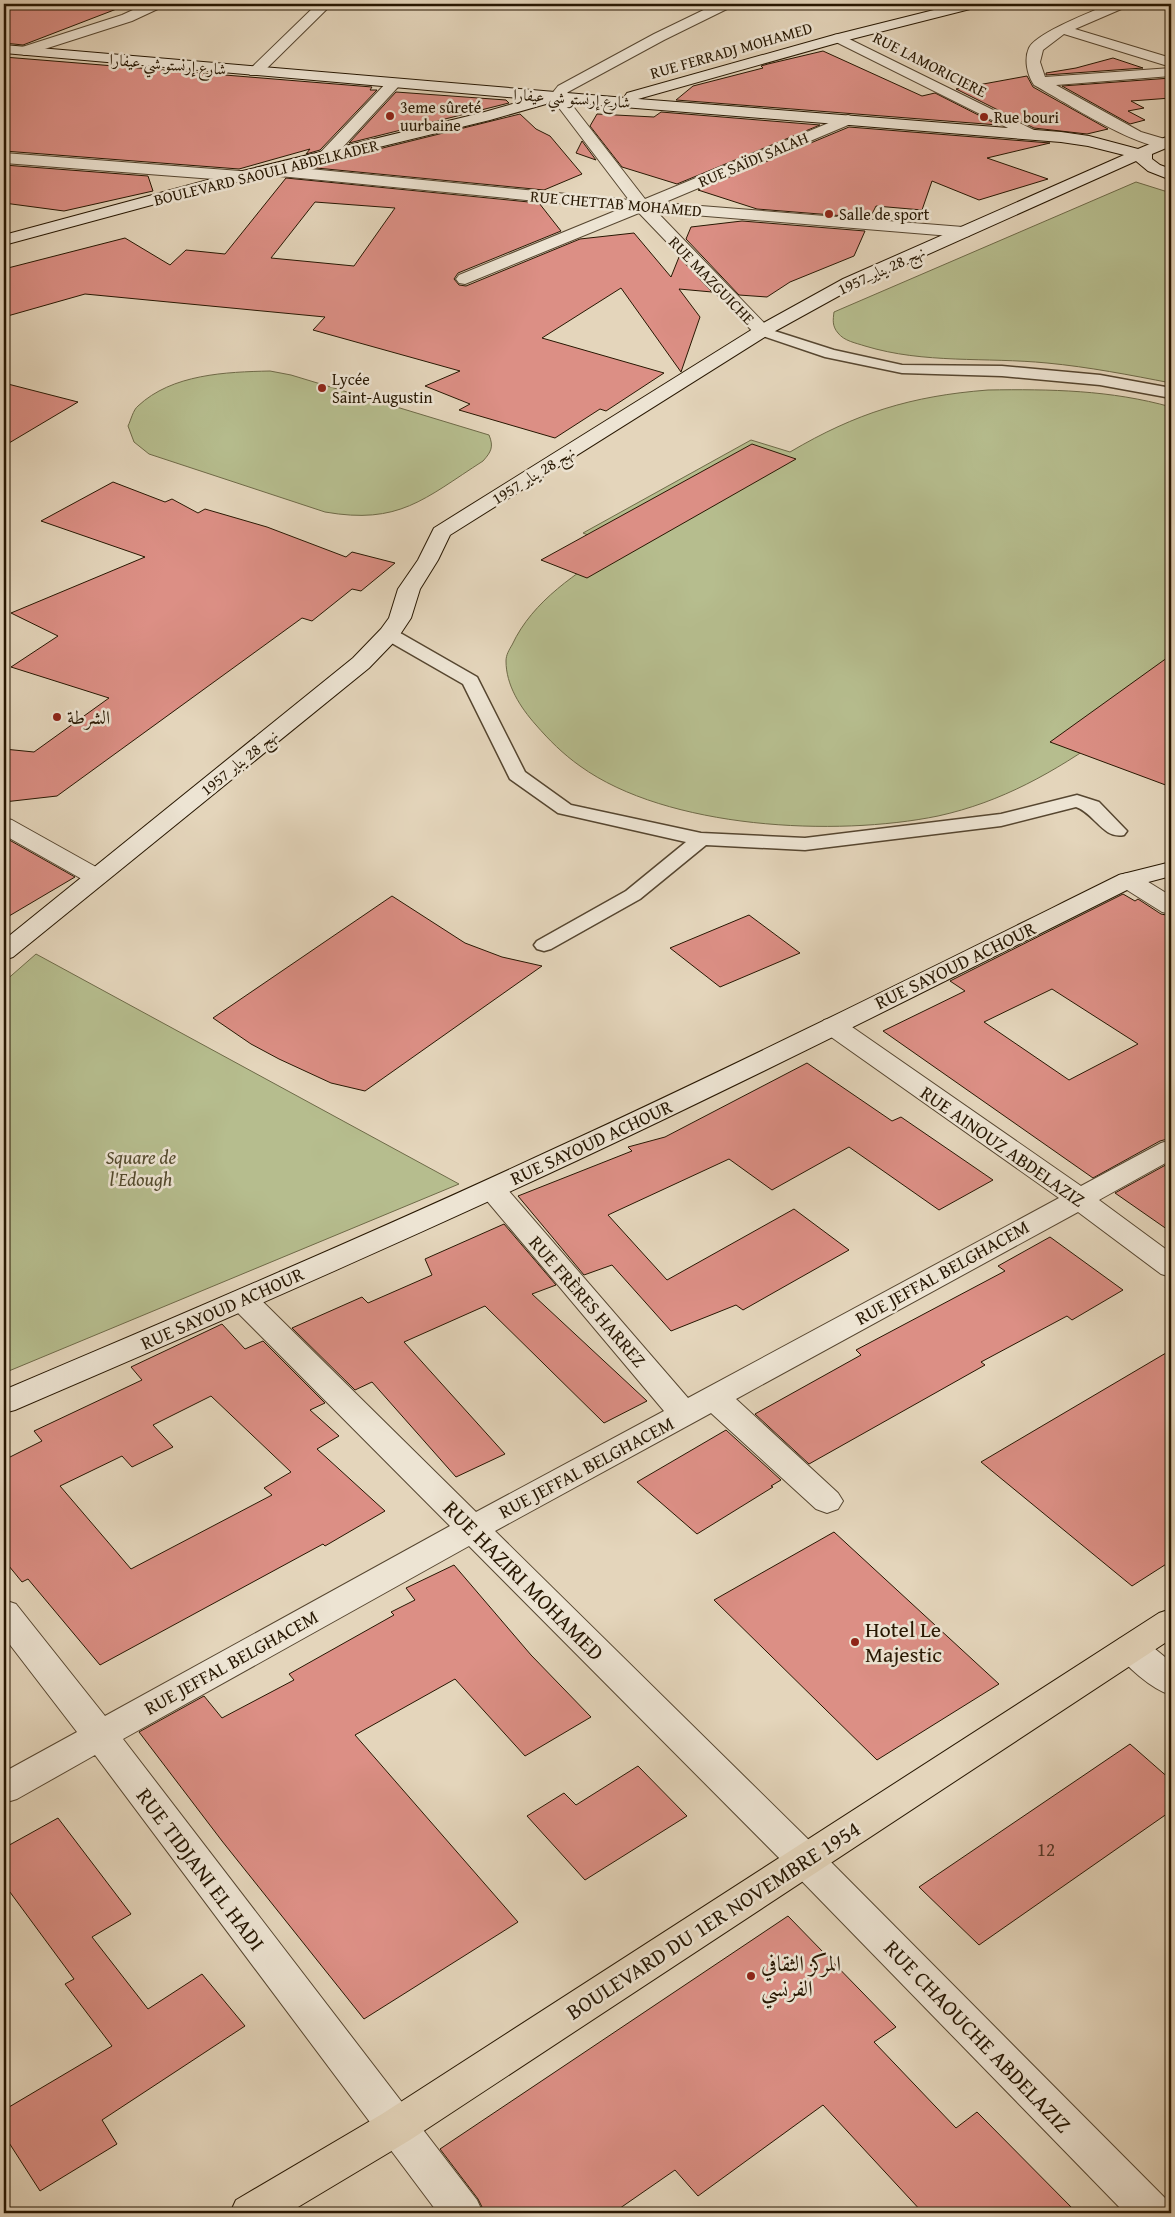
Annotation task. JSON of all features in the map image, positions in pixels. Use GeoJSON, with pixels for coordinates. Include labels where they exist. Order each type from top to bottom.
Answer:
{"type":"FeatureCollection","features":[{"type":"Feature","properties":{"kind":"main road","name":"BOULEVARD DU 1ER NOVEMBRE 1954"},"geometry":{"type":"LineString","coordinates":[[251,2213],[396,2128],[1171,1622]]}},
{"type":"Feature","properties":{"kind":"street"},"geometry":{"type":"LineString","coordinates":[[24,51],[127,18],[157,4]]}},
{"type":"Feature","properties":{"kind":"street"},"geometry":{"type":"LineString","coordinates":[[255,72],[325,4]]}},
{"type":"Feature","properties":{"kind":"street"},"geometry":{"type":"LineString","coordinates":[[557,96],[563,89],[659,36],[726,4]]}},
{"type":"Feature","properties":{"kind":"street","name":"RUE FERRADJ MOHAMED"},"geometry":{"type":"LineString","coordinates":[[614,101],[839,38],[973,4]]}},
{"type":"Feature","properties":{"kind":"street"},"geometry":{"type":"LineString","coordinates":[[1121,4],[1062,29],[1036,48],[1033,62],[1039,82],[1136,135],[1168,147]]}},
{"type":"Feature","properties":{"kind":"street"},"geometry":{"type":"LineString","coordinates":[[1062,29],[1171,63]]}},
{"type":"Feature","properties":{"kind":"street","name":"RUE LAMORICIERE"},"geometry":{"type":"LineString","coordinates":[[839,38],[1032,134]]}},
{"type":"Feature","properties":{"kind":"street","name":"شارع إرنستو شي عيفارا"},"geometry":{"type":"LineString","coordinates":[[4,49],[394,84],[1032,134],[1089,141],[1138,155],[1154,168],[1171,175]]}},
{"type":"Feature","properties":{"kind":"street"},"geometry":{"type":"LineString","coordinates":[[1039,82],[1171,72]]}},
{"type":"Feature","properties":{"kind":"street"},"geometry":{"type":"LineString","coordinates":[[325,157],[394,84]]}},
{"type":"Feature","properties":{"kind":"street","name":"BOULEVARD SAOULI ABDELKADER"},"geometry":{"type":"LineString","coordinates":[[4,240],[240,176],[485,117],[557,96]]}},
{"type":"Feature","properties":{"kind":"street","name":"RUE MAZGUICHE"},"geometry":{"type":"LineString","coordinates":[[557,96],[642,206],[762,331]]}},
{"type":"Feature","properties":{"kind":"street","name":"RUE SAÏDI SALAH"},"geometry":{"type":"LineString","coordinates":[[464,278],[848,120]]}},
{"type":"Feature","properties":{"kind":"street","name":"نهج 28 يناير 1957"},"geometry":{"type":"LineString","coordinates":[[4,952],[361,663],[389,634],[400,618],[409,589],[428,560],[441,532],[762,331],[849,282],[1138,155],[1168,147]]}},
{"type":"Feature","properties":{"kind":"street"},"geometry":{"type":"LineString","coordinates":[[4,158],[240,176]]}},
{"type":"Feature","properties":{"kind":"street","name":"RUE CHETTAB MOHAMED"},"geometry":{"type":"LineString","coordinates":[[269,170],[642,206],[963,232]]}},
{"type":"Feature","properties":{"kind":"street"},"geometry":{"type":"LineString","coordinates":[[4,825],[96,877]]}},
{"type":"Feature","properties":{"kind":"street","name":"RUE SAYOUD ACHOUR"},"geometry":{"type":"LineString","coordinates":[[4,1402],[243,1300],[492,1189],[833,1026],[1128,880],[1171,869]]}},
{"type":"Feature","properties":{"kind":"street"},"geometry":{"type":"LineString","coordinates":[[1128,880],[1171,907]]}},
{"type":"Feature","properties":{"kind":"street","name":"RUE AINOUZ ABDELAZIZ"},"geometry":{"type":"LineString","coordinates":[[833,1026],[1078,1198],[1171,1267]]}},
{"type":"Feature","properties":{"kind":"street","name":"RUE JEFFAL BELGHACEM"},"geometry":{"type":"LineString","coordinates":[[4,1789],[472,1529],[1171,1149]]}},
{"type":"Feature","properties":{"kind":"street","name":"RUE FRÈRES HARREZ"},"geometry":{"type":"LineString","coordinates":[[492,1189],[684,1414]]}},
{"type":"Feature","properties":{"kind":"street","name":"RUE HAZIRI MOHAMED"},"geometry":{"type":"LineString","coordinates":[[243,1300],[805,1860]]}},
{"type":"Feature","properties":{"kind":"street"},"geometry":{"type":"LineString","coordinates":[[714,1397],[827,1501]]}},
{"type":"Feature","properties":{"kind":"street","name":"RUE TIDJANI EL HADI"},"geometry":{"type":"LineString","coordinates":[[4,1613],[100,1735],[462,2213]]}},
{"type":"Feature","properties":{"kind":"street"},"geometry":{"type":"LineString","coordinates":[[1131,1648],[1171,1682]]}},
{"type":"Feature","properties":{"kind":"street","name":"RUE CHAOUCHE ABDELAZIZ"},"geometry":{"type":"LineString","coordinates":[[805,1860],[1152,2213]]}},
{"type":"Feature","properties":{"kind":"lane"},"geometry":{"type":"LineString","coordinates":[[762,331],[830,354],[902,369],[1002,371],[1100,380],[1171,393]]}},
{"type":"Feature","properties":{"kind":"lane"},"geometry":{"type":"LineString","coordinates":[[389,634],[471,681],[517,776],[565,808],[701,839],[805,844],[1001,820],[1077,801],[1092,806],[1117,831]]}},
{"type":"Feature","properties":{"kind":"lane"},"geometry":{"type":"LineString","coordinates":[[544,945],[634,895],[701,839]]}},
{"type":"Feature","properties":{"kind":"green space"},"geometry":{"type":"Polygon","coordinates":[[[1136,182],[1171,193],[1171,383],[1094,369],[1047,363],[932,358],[887,352],[843,338],[835,328],[834,312],[1136,182]]]}},
{"type":"Feature","properties":{"kind":"green space"},"geometry":{"type":"Polygon","coordinates":[[[270,371],[291,375],[489,435],[491,449],[483,461],[444,487],[410,506],[392,512],[373,515],[351,515],[325,512],[149,454],[134,442],[128,426],[135,410],[152,395],[167,387],[183,381],[218,374],[270,371]]]}},
{"type":"Feature","properties":{"kind":"green space"},"geometry":{"type":"Polygon","coordinates":[[[988,390],[1034,390],[1103,394],[1148,401],[1171,407],[1171,741],[1156,753],[1107,735],[1027,784],[984,803],[938,816],[851,826],[753,823],[705,815],[658,803],[616,787],[580,766],[556,747],[525,711],[511,687],[506,661],[508,653],[521,629],[532,614],[557,589],[617,547],[583,533],[751,440],[790,452],[838,427],[885,409],[934,397],[988,390]]]}},
{"type":"Feature","properties":{"kind":"green space","name":"Square de l'Edough"},"geometry":{"type":"Polygon","coordinates":[[[36,954],[459,1184],[4,1373],[4,982],[36,954]]]}},
{"type":"Feature","properties":{"kind":"building"},"geometry":{"type":"Polygon","coordinates":[[[4,4],[127,5],[23,45],[4,43],[4,4]]]}},
{"type":"Feature","properties":{"kind":"building"},"geometry":{"type":"Polygon","coordinates":[[[823,51],[922,96],[935,93],[998,125],[676,100],[693,86],[763,68],[761,66],[768,64],[823,51]]]}},
{"type":"Feature","properties":{"kind":"building"},"geometry":{"type":"Polygon","coordinates":[[[4,57],[372,87],[370,90],[377,90],[320,150],[306,154],[310,149],[239,169],[4,151],[4,57]]]}},
{"type":"Feature","properties":{"kind":"building"},"geometry":{"type":"Polygon","coordinates":[[[1113,58],[1143,68],[1046,75],[1046,73],[1076,68],[1113,58]]]}},
{"type":"Feature","properties":{"kind":"building"},"geometry":{"type":"Polygon","coordinates":[[[1027,76],[1033,87],[1108,129],[1087,134],[1034,128],[956,89],[1027,76]]]}},
{"type":"Feature","properties":{"kind":"building"},"geometry":{"type":"Polygon","coordinates":[[[1171,78],[1171,98],[1131,101],[1144,108],[1128,111],[1145,120],[1130,124],[1062,86],[1171,78]]]}},
{"type":"Feature","properties":{"kind":"building"},"geometry":{"type":"Polygon","coordinates":[[[396,92],[506,100],[509,103],[349,143],[396,92]]]}},
{"type":"Feature","properties":{"kind":"building"},"geometry":{"type":"Polygon","coordinates":[[[661,112],[820,125],[677,184],[622,167],[590,126],[597,114],[654,117],[661,112]]]}},
{"type":"Feature","properties":{"kind":"building"},"geometry":{"type":"Polygon","coordinates":[[[520,114],[536,129],[550,136],[582,174],[544,190],[306,167],[520,114]]]}},
{"type":"Feature","properties":{"kind":"building"},"geometry":{"type":"Polygon","coordinates":[[[849,127],[1050,143],[987,158],[1048,179],[979,200],[932,181],[922,210],[876,206],[870,218],[757,209],[698,190],[849,127]]]}},
{"type":"Feature","properties":{"kind":"building"},"geometry":{"type":"Polygon","coordinates":[[[582,141],[596,160],[576,153],[582,141]]]}},
{"type":"Feature","properties":{"kind":"building"},"geometry":{"type":"Polygon","coordinates":[[[4,165],[148,176],[153,191],[64,211],[4,203],[4,165]]]}},
{"type":"Feature","properties":{"kind":"building"},"geometry":{"type":"Polygon","coordinates":[[[286,178],[539,203],[561,231],[458,273],[454,279],[459,285],[466,286],[580,239],[634,233],[671,277],[679,257],[712,292],[679,289],[700,317],[681,372],[621,288],[542,338],[664,373],[606,411],[600,409],[555,438],[459,410],[470,404],[425,386],[460,371],[313,330],[325,317],[85,294],[4,317],[4,269],[125,238],[170,265],[186,250],[225,254],[286,178]],[[315,202],[271,258],[354,266],[395,208],[315,202]]]}},
{"type":"Feature","properties":{"kind":"building"},"geometry":{"type":"Polygon","coordinates":[[[742,221],[865,231],[854,256],[790,282],[767,297],[739,295],[686,239],[691,227],[742,221]]]}},
{"type":"Feature","properties":{"kind":"building"},"geometry":{"type":"Polygon","coordinates":[[[4,383],[78,402],[4,446],[4,383]]]}},
{"type":"Feature","properties":{"kind":"building"},"geometry":{"type":"Polygon","coordinates":[[[752,444],[796,459],[587,578],[541,560],[752,444]]]}},
{"type":"Feature","properties":{"kind":"building"},"geometry":{"type":"Polygon","coordinates":[[[113,482],[165,502],[172,499],[198,513],[205,509],[267,527],[346,557],[352,552],[395,563],[361,591],[352,589],[312,621],[302,618],[57,796],[4,802],[4,749],[34,752],[109,698],[11,667],[58,636],[11,613],[145,557],[41,521],[113,482]]]}},
{"type":"Feature","properties":{"kind":"building"},"geometry":{"type":"Polygon","coordinates":[[[1171,655],[1171,787],[1050,742],[1171,655]]]}},
{"type":"Feature","properties":{"kind":"building"},"geometry":{"type":"Polygon","coordinates":[[[4,837],[75,877],[4,919],[4,837]]]}},
{"type":"Feature","properties":{"kind":"building"},"geometry":{"type":"Polygon","coordinates":[[[1123,894],[1135,901],[1138,899],[1161,914],[1171,916],[1171,1138],[1160,1141],[1093,1178],[883,1031],[965,991],[950,981],[1123,894]],[[1052,989],[984,1022],[1069,1080],[1138,1044],[1052,989]]]}},
{"type":"Feature","properties":{"kind":"building"},"geometry":{"type":"Polygon","coordinates":[[[392,896],[465,943],[502,957],[542,966],[365,1091],[331,1083],[279,1059],[251,1044],[213,1018],[392,896]]]}},
{"type":"Feature","properties":{"kind":"building"},"geometry":{"type":"Polygon","coordinates":[[[749,915],[800,953],[720,987],[670,948],[749,915]]]}},
{"type":"Feature","properties":{"kind":"building"},"geometry":{"type":"Polygon","coordinates":[[[807,1063],[892,1121],[901,1117],[993,1180],[939,1210],[849,1147],[772,1190],[729,1159],[608,1215],[667,1280],[794,1209],[849,1250],[743,1310],[736,1305],[671,1331],[612,1265],[584,1275],[518,1196],[632,1151],[628,1147],[665,1137],[807,1063]]]}},
{"type":"Feature","properties":{"kind":"building"},"geometry":{"type":"Polygon","coordinates":[[[1171,1162],[1171,1232],[1115,1193],[1171,1162]]]}},
{"type":"Feature","properties":{"kind":"building"},"geometry":{"type":"Polygon","coordinates":[[[504,1224],[556,1285],[532,1294],[647,1401],[604,1423],[485,1306],[404,1342],[505,1454],[456,1477],[372,1382],[355,1390],[292,1328],[362,1297],[368,1303],[432,1275],[425,1259],[504,1224]]]}},
{"type":"Feature","properties":{"kind":"building"},"geometry":{"type":"Polygon","coordinates":[[[1050,1237],[1123,1290],[1072,1320],[1067,1316],[981,1362],[985,1365],[809,1464],[755,1414],[861,1355],[856,1350],[1005,1271],[998,1266],[1050,1237]]]}},
{"type":"Feature","properties":{"kind":"building"},"geometry":{"type":"Polygon","coordinates":[[[222,1324],[245,1349],[263,1341],[325,1403],[310,1410],[339,1436],[317,1449],[385,1511],[325,1546],[323,1544],[100,1665],[28,1579],[22,1582],[4,1560],[4,1460],[42,1441],[34,1431],[142,1380],[131,1367],[222,1324]],[[211,1396],[153,1425],[173,1447],[132,1467],[122,1456],[60,1486],[131,1569],[272,1495],[264,1488],[291,1472],[211,1396]]]}},
{"type":"Feature","properties":{"kind":"building"},"geometry":{"type":"Polygon","coordinates":[[[1171,1350],[1171,1561],[1132,1586],[981,1462],[1171,1350]]]}},
{"type":"Feature","properties":{"kind":"building"},"geometry":{"type":"Polygon","coordinates":[[[726,1430],[781,1480],[771,1486],[773,1487],[697,1534],[637,1482],[726,1430]]]}},
{"type":"Feature","properties":{"kind":"building","name":"Hotel Le Majestic"},"geometry":{"type":"Polygon","coordinates":[[[834,1532],[999,1684],[877,1760],[714,1600],[834,1532]]]}},
{"type":"Feature","properties":{"kind":"building"},"geometry":{"type":"Polygon","coordinates":[[[454,1565],[531,1655],[591,1717],[525,1756],[455,1679],[355,1735],[518,1922],[364,2019],[222,1841],[139,1732],[204,1696],[222,1718],[294,1680],[289,1674],[394,1615],[391,1612],[415,1600],[406,1588],[454,1565]]]}},
{"type":"Feature","properties":{"kind":"building"},"geometry":{"type":"Polygon","coordinates":[[[1130,1744],[1171,1780],[1171,1811],[979,1945],[919,1887],[1130,1744]]]}},
{"type":"Feature","properties":{"kind":"building"},"geometry":{"type":"Polygon","coordinates":[[[638,1766],[687,1816],[585,1880],[527,1816],[564,1793],[576,1805],[638,1766]]]}},
{"type":"Feature","properties":{"kind":"building"},"geometry":{"type":"Polygon","coordinates":[[[58,1818],[131,1914],[92,1937],[148,2009],[202,1974],[245,2026],[102,2120],[117,2144],[40,2191],[4,2135],[4,2110],[112,2046],[65,1984],[74,1979],[4,1884],[4,1848],[58,1818]]]}},
{"type":"Feature","properties":{"kind":"building"},"geometry":{"type":"Polygon","coordinates":[[[788,1916],[896,2027],[874,2042],[956,2128],[977,2112],[1077,2213],[923,2213],[823,2105],[698,2196],[675,2170],[613,2213],[485,2213],[478,2199],[440,2149],[788,1916]]]}},
{"type":"Feature","properties":{"kind":"place","name":"3eme sûreté uurbaine"},"geometry":{"type":"Point","coordinates":[390,116]}},
{"type":"Feature","properties":{"kind":"place","name":"Rue bouri"},"geometry":{"type":"Point","coordinates":[984,117]}},
{"type":"Feature","properties":{"kind":"place","name":"Salle de sport"},"geometry":{"type":"Point","coordinates":[829,214]}},
{"type":"Feature","properties":{"kind":"place","name":"Lycée Saint-Augustin"},"geometry":{"type":"Point","coordinates":[322,388]}},
{"type":"Feature","properties":{"kind":"place","name":"الشرطة"},"geometry":{"type":"Point","coordinates":[57,717]}},
{"type":"Feature","properties":{"kind":"place","name":"Hotel Le Majestic"},"geometry":{"type":"Point","coordinates":[855,1642]}},
{"type":"Feature","properties":{"kind":"place","name":"المركز الثقافي الفرنسي"},"geometry":{"type":"Point","coordinates":[751,1976]}}]}
